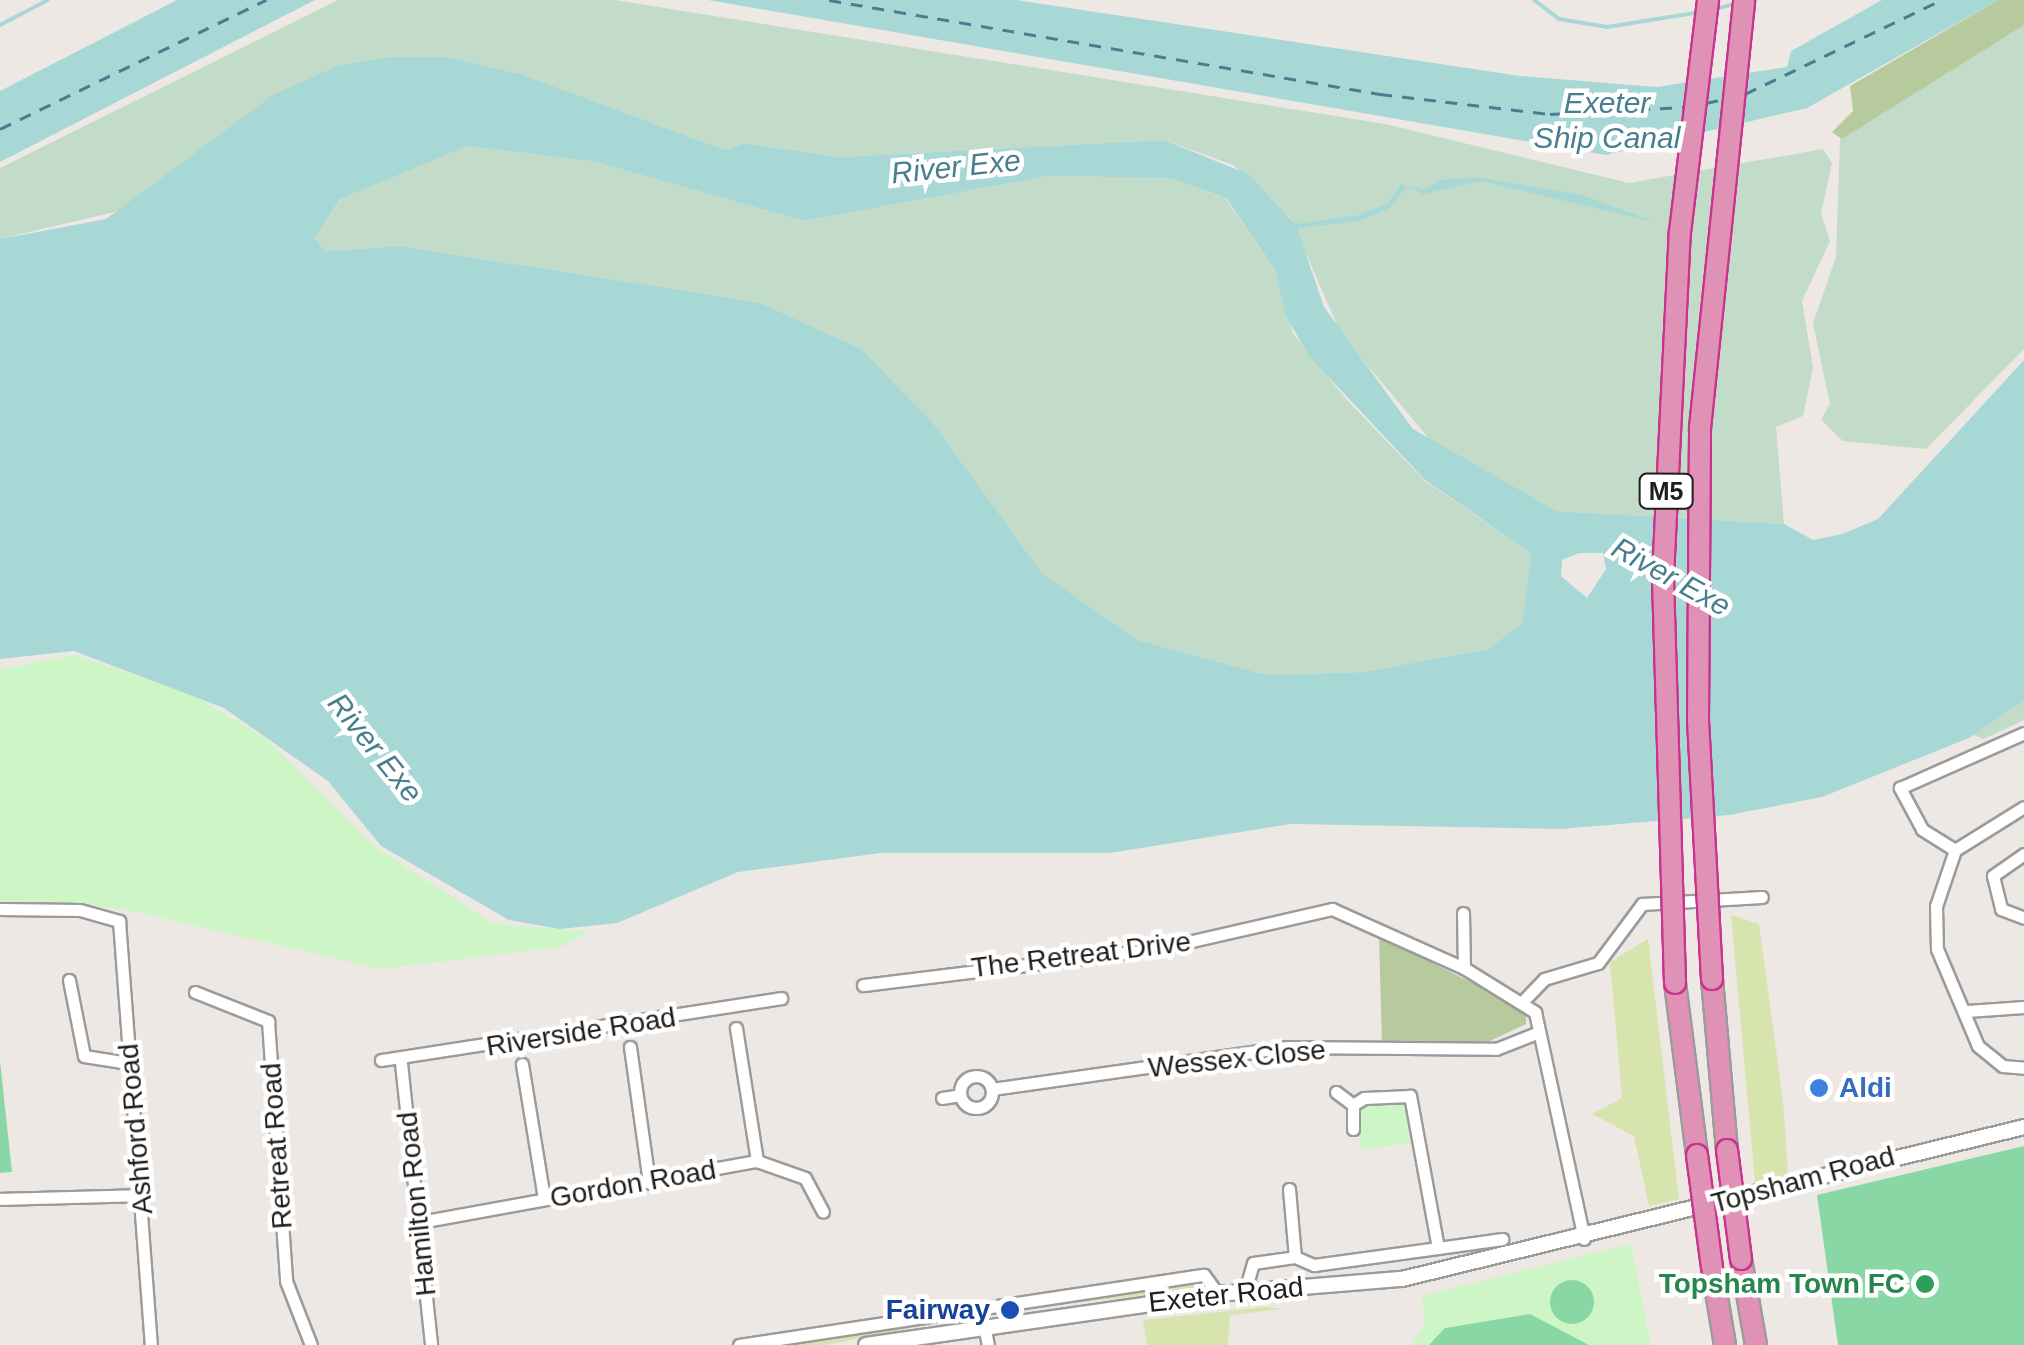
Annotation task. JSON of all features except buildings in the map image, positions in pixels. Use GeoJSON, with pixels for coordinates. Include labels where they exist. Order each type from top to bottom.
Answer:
{"type":"FeatureCollection","features":[{"type":"Feature","properties":{"kind":"highway","name":"M5"},"geometry":{"type":"LineString","coordinates":[[1708,0],[1680,232],[1663,576],[1674,983],[1725,1345]]}},
{"type":"Feature","properties":{"kind":"highway","name":"M5"},"geometry":{"type":"LineString","coordinates":[[1744,0],[1700,428],[1698,720],[1712,978],[1727,1150],[1740,1258],[1756,1345]]}},
{"type":"Feature","properties":{"kind":"street"},"geometry":{"type":"LineString","coordinates":[[1955,850],[1922,829],[1900,788],[2024,733]]}},
{"type":"Feature","properties":{"kind":"street"},"geometry":{"type":"LineString","coordinates":[[2024,807],[1955,850],[1933,931],[1978,1046],[2003,1066],[2024,1068]]}},
{"type":"Feature","properties":{"kind":"street"},"geometry":{"type":"LineString","coordinates":[[2024,854],[1993,876],[2001,909],[2024,918]]}},
{"type":"Feature","properties":{"kind":"street"},"geometry":{"type":"LineString","coordinates":[[1584,1239],[1539,1032],[1524,1000],[1544,979],[1598,963],[1642,904],[1762,896]]}},
{"type":"Feature","properties":{"kind":"street","name":"Ashford Road"},"geometry":{"type":"LineString","coordinates":[[0,909],[115,916],[151,1345]]}},
{"type":"Feature","properties":{"kind":"street","name":"The Retreat Drive"},"geometry":{"type":"LineString","coordinates":[[863,985],[1157,949],[1332,909],[1464,968],[1524,1000]]}},
{"type":"Feature","properties":{"kind":"street"},"geometry":{"type":"LineString","coordinates":[[1462,913],[1464,968]]}},
{"type":"Feature","properties":{"kind":"street"},"geometry":{"type":"LineString","coordinates":[[69,980],[84,1056],[128,1063]]}},
{"type":"Feature","properties":{"kind":"street","name":"Retreat Road"},"geometry":{"type":"LineString","coordinates":[[196,992],[268,1021],[286,1281],[311,1345]]}},
{"type":"Feature","properties":{"kind":"street","name":"Riverside Road"},"geometry":{"type":"LineString","coordinates":[[381,1060],[402,1063],[781,998]]}},
{"type":"Feature","properties":{"kind":"street"},"geometry":{"type":"LineString","coordinates":[[1966,1011],[2024,1007]]}},
{"type":"Feature","properties":{"kind":"street"},"geometry":{"type":"LineString","coordinates":[[736,1028],[757,1161],[805,1178],[823,1212]]}},
{"type":"Feature","properties":{"kind":"street","name":"Wessex Close"},"geometry":{"type":"LineString","coordinates":[[960,1095],[973,1076],[992,1089],[1287,1048],[1496,1049],[1539,1032]]}},
{"type":"Feature","properties":{"kind":"street"},"geometry":{"type":"LineString","coordinates":[[630,1048],[649,1182]]}},
{"type":"Feature","properties":{"kind":"street","name":"Hamilton Road"},"geometry":{"type":"LineString","coordinates":[[402,1063],[432,1345]]}},
{"type":"Feature","properties":{"kind":"street"},"geometry":{"type":"LineString","coordinates":[[522,1064],[544,1199]]}},
{"type":"Feature","properties":{"kind":"street","name":"Wessex Close"},"geometry":{"type":"LineString","coordinates":[[942,1098],[960,1095],[982,1108],[992,1089]]}},
{"type":"Feature","properties":{"kind":"street"},"geometry":{"type":"LineString","coordinates":[[1336,1092],[1353,1105],[1410,1096],[1438,1248]]}},
{"type":"Feature","properties":{"kind":"street"},"geometry":{"type":"LineString","coordinates":[[1353,1105],[1353,1129]]}},
{"type":"Feature","properties":{"kind":"street","name":"Topsham Road"},"geometry":{"type":"LineString","coordinates":[[1584,1239],[2024,1128]]}},
{"type":"Feature","properties":{"kind":"street","name":"Gordon Road"},"geometry":{"type":"LineString","coordinates":[[420,1222],[757,1161]]}},
{"type":"Feature","properties":{"kind":"street"},"geometry":{"type":"LineString","coordinates":[[1288,1190],[1295,1257]]}},
{"type":"Feature","properties":{"kind":"street"},"geometry":{"type":"LineString","coordinates":[[0,1199],[140,1195]]}},
{"type":"Feature","properties":{"kind":"street"},"geometry":{"type":"LineString","coordinates":[[1246,1291],[1250,1264],[1295,1257],[1314,1265],[1502,1239]]}},
{"type":"Feature","properties":{"kind":"street","name":"Exeter Road"},"geometry":{"type":"LineString","coordinates":[[866,1345],[1218,1294],[1402,1279],[1584,1239]]}},
{"type":"Feature","properties":{"kind":"street"},"geometry":{"type":"LineString","coordinates":[[740,1345],[1204,1274],[1218,1294]]}},
{"type":"Feature","properties":{"kind":"street"},"geometry":{"type":"LineString","coordinates":[[984,1325],[988,1345]]}},
{"type":"Feature","properties":{"kind":"green space"},"geometry":{"type":"Polygon","coordinates":[[[338,0],[615,0],[1385,124],[1629,183],[1823,149],[1832,163],[1821,214],[1830,241],[1802,301],[1813,367],[1803,416],[1776,427],[1784,524],[1556,511],[1442,454],[1341,334],[1291,219],[1233,165],[1164,140],[840,157],[744,143],[725,150],[521,74],[448,57],[337,66],[246,116],[127,209],[0,239],[0,168],[338,0]]]}},
{"type":"Feature","properties":{"kind":"green space"},"geometry":{"type":"Polygon","coordinates":[[[1998,0],[2024,0],[2024,25],[1851,146],[1832,132],[1853,111],[1850,86],[1998,0]]]}},
{"type":"Feature","properties":{"kind":"green space"},"geometry":{"type":"Polygon","coordinates":[[[2024,25],[2024,349],[1926,449],[1843,441],[1821,420],[1830,404],[1813,323],[1836,257],[1840,140],[2024,25]]]}},
{"type":"Feature","properties":{"kind":"green space"},"geometry":{"type":"Polygon","coordinates":[[[468,146],[596,162],[804,221],[1049,176],[1169,178],[1225,198],[1276,271],[1293,333],[1346,399],[1425,481],[1531,553],[1524,623],[1488,649],[1362,672],[1267,675],[1138,640],[1043,574],[930,419],[860,348],[758,302],[400,246],[325,251],[315,238],[341,198],[468,146]]]}},
{"type":"Feature","properties":{"kind":"green space"},"geometry":{"type":"Polygon","coordinates":[[[2024,627],[2024,720],[1984,739],[1966,732],[2009,708],[2024,627]]]}},
{"type":"Feature","properties":{"kind":"green space"},"geometry":{"type":"Polygon","coordinates":[[[76,655],[194,696],[268,740],[377,848],[494,924],[590,931],[561,947],[380,969],[119,908],[0,904],[0,669],[76,655]]]}},
{"type":"Feature","properties":{"kind":"green space"},"geometry":{"type":"Polygon","coordinates":[[[1731,915],[1759,924],[1783,1101],[1788,1174],[1755,1182],[1731,915]]]}},
{"type":"Feature","properties":{"kind":"green space"},"geometry":{"type":"Polygon","coordinates":[[[1379,936],[1506,1000],[1526,1013],[1526,1024],[1490,1041],[1382,1044],[1379,936]]]}},
{"type":"Feature","properties":{"kind":"green space"},"geometry":{"type":"Polygon","coordinates":[[[1648,939],[1679,1199],[1649,1206],[1634,1136],[1592,1114],[1622,1098],[1610,962],[1648,939]]]}},
{"type":"Feature","properties":{"kind":"green space"},"geometry":{"type":"Polygon","coordinates":[[[0,1061],[12,1172],[0,1173],[0,1061]]]}},
{"type":"Feature","properties":{"kind":"green space"},"geometry":{"type":"Polygon","coordinates":[[[1396,1098],[1410,1108],[1415,1142],[1361,1150],[1356,1116],[1367,1102],[1396,1098]]]}},
{"type":"Feature","properties":{"kind":"green space","name":"Topsham Town FC"},"geometry":{"type":"Polygon","coordinates":[[[2024,1146],[2024,1345],[1838,1345],[1817,1195],[2024,1146]]]}},
{"type":"Feature","properties":{"kind":"green space"},"geometry":{"type":"Polygon","coordinates":[[[1631,1244],[1651,1345],[1411,1345],[1425,1325],[1422,1296],[1631,1244]]]}},
{"type":"Feature","properties":{"kind":"green space"},"geometry":{"type":"Polygon","coordinates":[[[1572,1280],[1588,1286],[1594,1302],[1588,1318],[1572,1324],[1556,1318],[1550,1302],[1556,1286],[1572,1280]]]}},
{"type":"Feature","properties":{"kind":"green space"},"geometry":{"type":"Polygon","coordinates":[[[1204,1281],[1202,1289],[1015,1309],[1204,1281]]]}},
{"type":"Feature","properties":{"kind":"green space"},"geometry":{"type":"Polygon","coordinates":[[[1265,1307],[1282,1309],[1230,1315],[1228,1345],[1147,1345],[1143,1320],[1265,1307]]]}},
{"type":"Feature","properties":{"kind":"green space"},"geometry":{"type":"Polygon","coordinates":[[[1530,1314],[1589,1345],[1429,1345],[1445,1328],[1530,1314]]]}},
{"type":"Feature","properties":{"kind":"green space"},"geometry":{"type":"Polygon","coordinates":[[[971,1316],[826,1345],[771,1345],[874,1330],[971,1316]]]}},
{"type":"Feature","properties":{"kind":"water"},"geometry":{"type":"Polygon","coordinates":[[[177,0],[315,0],[0,162],[0,91],[177,0]]]}},
{"type":"Feature","properties":{"kind":"water","name":"Exeter Ship Canal"},"geometry":{"type":"Polygon","coordinates":[[[708,0],[1016,0],[1520,76],[1656,87],[1787,67],[1791,51],[1882,0],[1998,0],[1807,108],[1606,155],[708,0]]]}},
{"type":"Feature","properties":{"kind":"water","name":"River Exe"},"geometry":{"type":"Polygon","coordinates":[[[392,57],[448,57],[521,74],[725,150],[744,143],[840,157],[1164,140],[1248,174],[1295,224],[1359,215],[1388,203],[1401,184],[1423,190],[1439,180],[1476,177],[1579,194],[1658,223],[1481,181],[1423,194],[1407,186],[1388,209],[1358,221],[1297,228],[1324,307],[1413,429],[1556,511],[1784,524],[1813,540],[1842,534],[1878,519],[2024,360],[2024,700],[1969,738],[1822,797],[1729,815],[1560,829],[1291,824],[1110,853],[881,853],[738,872],[617,923],[560,929],[509,920],[381,846],[328,781],[224,708],[74,651],[0,659],[0,239],[106,219],[273,95],[337,66],[392,57]],[[468,146],[340,199],[315,238],[325,251],[400,246],[758,302],[860,348],[930,419],[1043,574],[1138,640],[1267,675],[1362,672],[1488,649],[1523,623],[1531,553],[1425,480],[1309,356],[1285,314],[1276,271],[1226,198],[1169,178],[1049,176],[804,221],[596,162],[468,146]],[[1579,553],[1562,560],[1561,576],[1587,598],[1606,569],[1603,553],[1579,553]]]}},
{"type":"Feature","properties":{"kind":"waterway"},"geometry":{"type":"LineString","coordinates":[[0,25],[48,0]]}},
{"type":"Feature","properties":{"kind":"waterway"},"geometry":{"type":"LineString","coordinates":[[1534,0],[1559,19],[1607,27],[1701,12]]}},
{"type":"Feature","properties":{"kind":"waterway"},"geometry":{"type":"LineString","coordinates":[[1715,9],[1735,4]]}},
{"type":"Feature","properties":{"kind":"ferry route"},"geometry":{"type":"LineString","coordinates":[[0,129],[266,0]]}},
{"type":"Feature","properties":{"kind":"ferry route"},"geometry":{"type":"LineString","coordinates":[[829,0],[1380,94],[1550,114],[1684,107]]}},
{"type":"Feature","properties":{"kind":"ferry route"},"geometry":{"type":"LineString","coordinates":[[1745,94],[1941,0]]}},
{"type":"Feature","properties":{"kind":"ferry route"},"geometry":{"type":"LineString","coordinates":[[1706,103],[1723,99]]}},
{"type":"Feature","properties":{"kind":"place","name":"Aldi"},"geometry":{"type":"Point","coordinates":[1819,1088]}},
{"type":"Feature","properties":{"kind":"place","name":"Topsham Town FC"},"geometry":{"type":"Point","coordinates":[1925,1284]}},
{"type":"Feature","properties":{"kind":"place","name":"Fairway"},"geometry":{"type":"Point","coordinates":[1010,1310]}}]}
